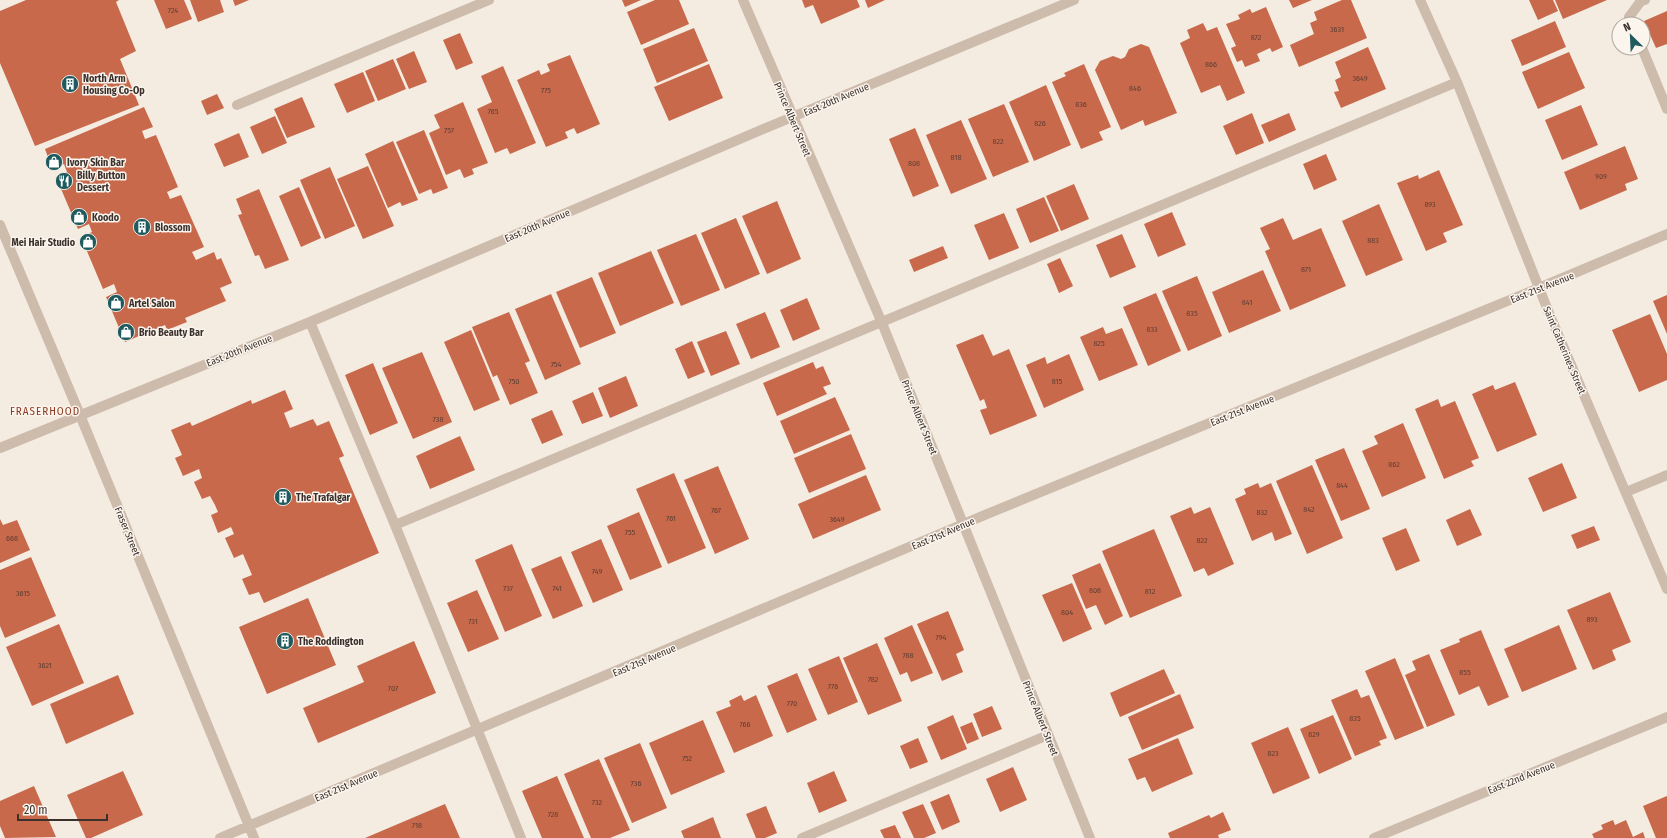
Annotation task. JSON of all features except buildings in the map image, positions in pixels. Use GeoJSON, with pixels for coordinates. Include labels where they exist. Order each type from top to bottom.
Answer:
{"type":"FeatureCollection","features":[{"type":"Feature","properties":{"kind":"street"},"geometry":{"type":"LineString","coordinates":[[237,105],[489,0]]}},
{"type":"Feature","properties":{"kind":"street","name":"Prince Albert Street"},"geometry":{"type":"LineString","coordinates":[[743,0],[882,323],[1090,838]]}},
{"type":"Feature","properties":{"kind":"street","name":"East 20th Avenue"},"geometry":{"type":"LineString","coordinates":[[0,448],[310,322],[793,117],[1074,0]]}},
{"type":"Feature","properties":{"kind":"street","name":"Saint Catherines Street"},"geometry":{"type":"LineString","coordinates":[[1420,0],[1457,82],[1539,288],[1667,589]]}},
{"type":"Feature","properties":{"kind":"street"},"geometry":{"type":"LineString","coordinates":[[1630,16],[1641,2],[1645,0]]}},
{"type":"Feature","properties":{"kind":"street"},"geometry":{"type":"LineString","coordinates":[[1645,56],[1667,109]]}},
{"type":"Feature","properties":{"kind":"street"},"geometry":{"type":"LineString","coordinates":[[395,526],[1457,82]]}},
{"type":"Feature","properties":{"kind":"street","name":"Fraser Street"},"geometry":{"type":"LineString","coordinates":[[0,225],[254,838]]}},
{"type":"Feature","properties":{"kind":"street","name":"East 21st Avenue"},"geometry":{"type":"LineString","coordinates":[[220,838],[963,525],[1667,234]]}},
{"type":"Feature","properties":{"kind":"street"},"geometry":{"type":"LineString","coordinates":[[310,322],[395,526],[521,838]]}},
{"type":"Feature","properties":{"kind":"street"},"geometry":{"type":"LineString","coordinates":[[1626,492],[1667,475]]}},
{"type":"Feature","properties":{"kind":"street","name":"East 22nd Avenue"},"geometry":{"type":"LineString","coordinates":[[1374,838],[1667,717]]}},
{"type":"Feature","properties":{"kind":"street"},"geometry":{"type":"LineString","coordinates":[[802,838],[1048,735]]}},
{"type":"Feature","properties":{"kind":"place","name":"North Arm Housing Co-Op"},"geometry":{"type":"Point","coordinates":[70,84]}},
{"type":"Feature","properties":{"kind":"place","name":"Ivory Skin Bar"},"geometry":{"type":"Point","coordinates":[54,162]}},
{"type":"Feature","properties":{"kind":"place","name":"Billy Button Dessert"},"geometry":{"type":"Point","coordinates":[64,181]}},
{"type":"Feature","properties":{"kind":"place","name":"Koodo"},"geometry":{"type":"Point","coordinates":[79,217]}},
{"type":"Feature","properties":{"kind":"place","name":"Blossom"},"geometry":{"type":"Point","coordinates":[142,227]}},
{"type":"Feature","properties":{"kind":"place","name":"Mei Hair Studio"},"geometry":{"type":"Point","coordinates":[88,242]}},
{"type":"Feature","properties":{"kind":"place","name":"Artel Salon"},"geometry":{"type":"Point","coordinates":[116,303]}},
{"type":"Feature","properties":{"kind":"place","name":"Brio Beauty Bar"},"geometry":{"type":"Point","coordinates":[126,332]}},
{"type":"Feature","properties":{"kind":"place","name":"The Trafalgar"},"geometry":{"type":"Point","coordinates":[283,497]}},
{"type":"Feature","properties":{"kind":"place","name":"The Roddington"},"geometry":{"type":"Point","coordinates":[285,641]}},
{"type":"Feature","properties":{"kind":"district","name":"FRASERHOOD"},"geometry":{"type":"Point","coordinates":[45,411]}}]}
